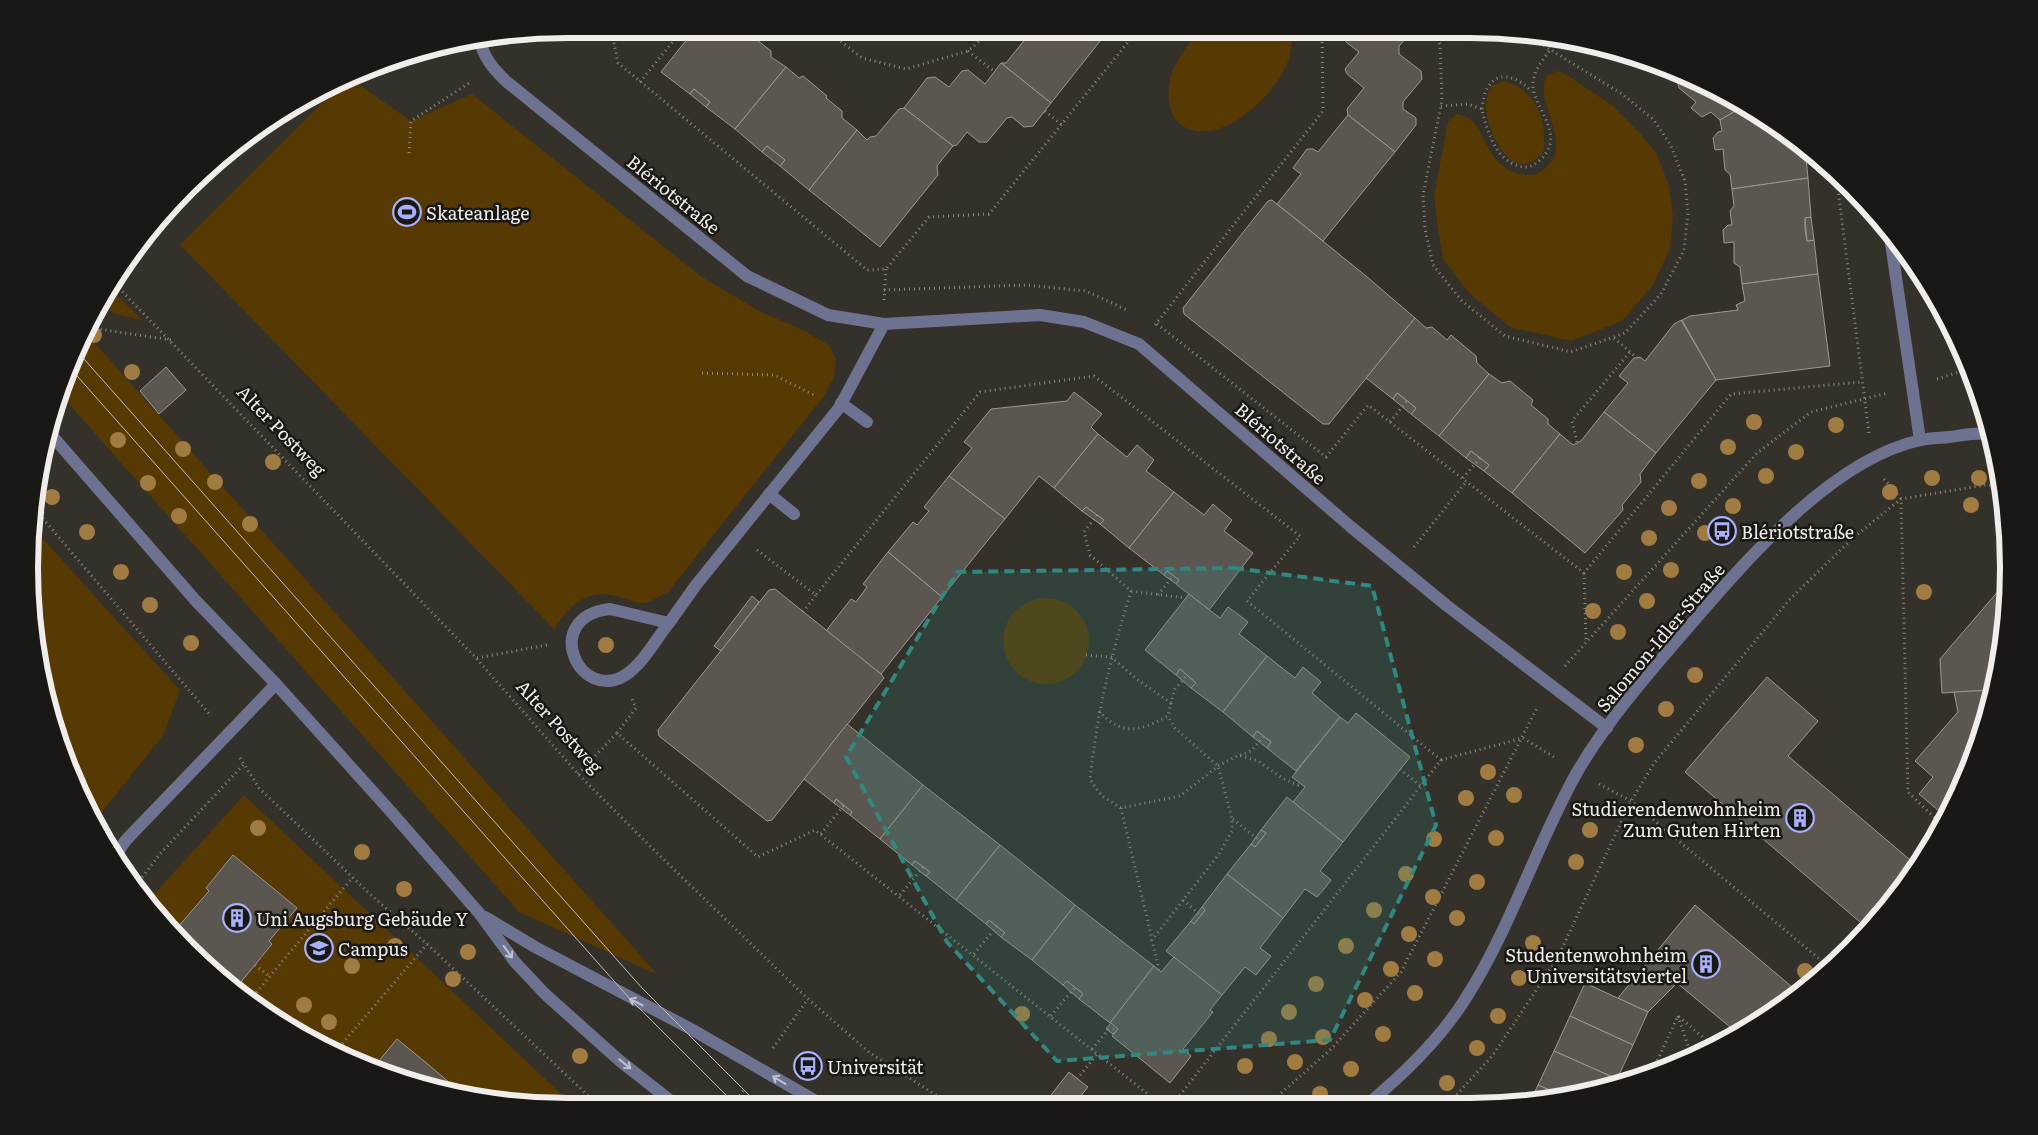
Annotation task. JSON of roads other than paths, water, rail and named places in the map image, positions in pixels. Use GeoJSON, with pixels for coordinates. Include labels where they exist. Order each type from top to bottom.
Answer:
{"type":"FeatureCollection","features":[{"type":"Feature","properties":{"kind":"street","name":"Blériotstraße"},"geometry":{"type":"LineString","coordinates":[[481,45],[492,68],[507,82],[747,276],[828,315],[884,324],[1040,314],[1084,322],[1139,344],[1398,566],[1607,728]]}},
{"type":"Feature","properties":{"kind":"street"},"geometry":{"type":"LineString","coordinates":[[1891,246],[1920,440]]}},
{"type":"Feature","properties":{"kind":"street"},"geometry":{"type":"LineString","coordinates":[[669,623],[610,609],[587,615],[579,623],[571,643],[576,664],[593,678],[605,680],[622,677],[637,664],[840,405],[884,324]]}},
{"type":"Feature","properties":{"kind":"street"},"geometry":{"type":"LineString","coordinates":[[840,405],[867,422]]}},
{"type":"Feature","properties":{"kind":"street","name":"Salomon-Idler-Straße"},"geometry":{"type":"LineString","coordinates":[[1375,1098],[1400,1077],[1434,1043],[1464,1001],[1501,935],[1547,832],[1577,772],[1643,679],[1733,576],[1773,534],[1829,486],[1874,458],[1920,440],[1983,433]]}},
{"type":"Feature","properties":{"kind":"street"},"geometry":{"type":"LineString","coordinates":[[54,438],[196,601],[276,684],[479,913],[515,962],[544,994],[667,1098]]}},
{"type":"Feature","properties":{"kind":"street"},"geometry":{"type":"LineString","coordinates":[[769,494],[794,514]]}},
{"type":"Feature","properties":{"kind":"street"},"geometry":{"type":"LineString","coordinates":[[119,849],[126,840],[225,734],[276,684]]}},
{"type":"Feature","properties":{"kind":"street"},"geometry":{"type":"LineString","coordinates":[[479,913],[535,947],[691,1029],[811,1098]]}},
{"type":"Feature","properties":{"kind":"tram line"},"geometry":{"type":"LineString","coordinates":[[82,356],[642,988],[752,1098]]}},
{"type":"Feature","properties":{"kind":"tram line"},"geometry":{"type":"LineString","coordinates":[[75,373],[630,999],[729,1098]]}},
{"type":"Feature","properties":{"kind":"place","name":"Skateanlage"},"geometry":{"type":"Point","coordinates":[407,212]}},
{"type":"Feature","properties":{"kind":"place","name":"Blériotstraße"},"geometry":{"type":"Point","coordinates":[1722,531]}},
{"type":"Feature","properties":{"kind":"place","name":"Studierendenwohnheim Zum Guten Hirten"},"geometry":{"type":"Point","coordinates":[1800,818]}},
{"type":"Feature","properties":{"kind":"place","name":"Uni Augsburg Gebäude Y"},"geometry":{"type":"Point","coordinates":[237,918]}},
{"type":"Feature","properties":{"kind":"place","name":"Campus"},"geometry":{"type":"Point","coordinates":[319,948]}},
{"type":"Feature","properties":{"kind":"place","name":"Studentenwohnheim Universitätsviertel"},"geometry":{"type":"Point","coordinates":[1706,964]}},
{"type":"Feature","properties":{"kind":"place","name":"Universität"},"geometry":{"type":"Point","coordinates":[808,1066]}}]}
